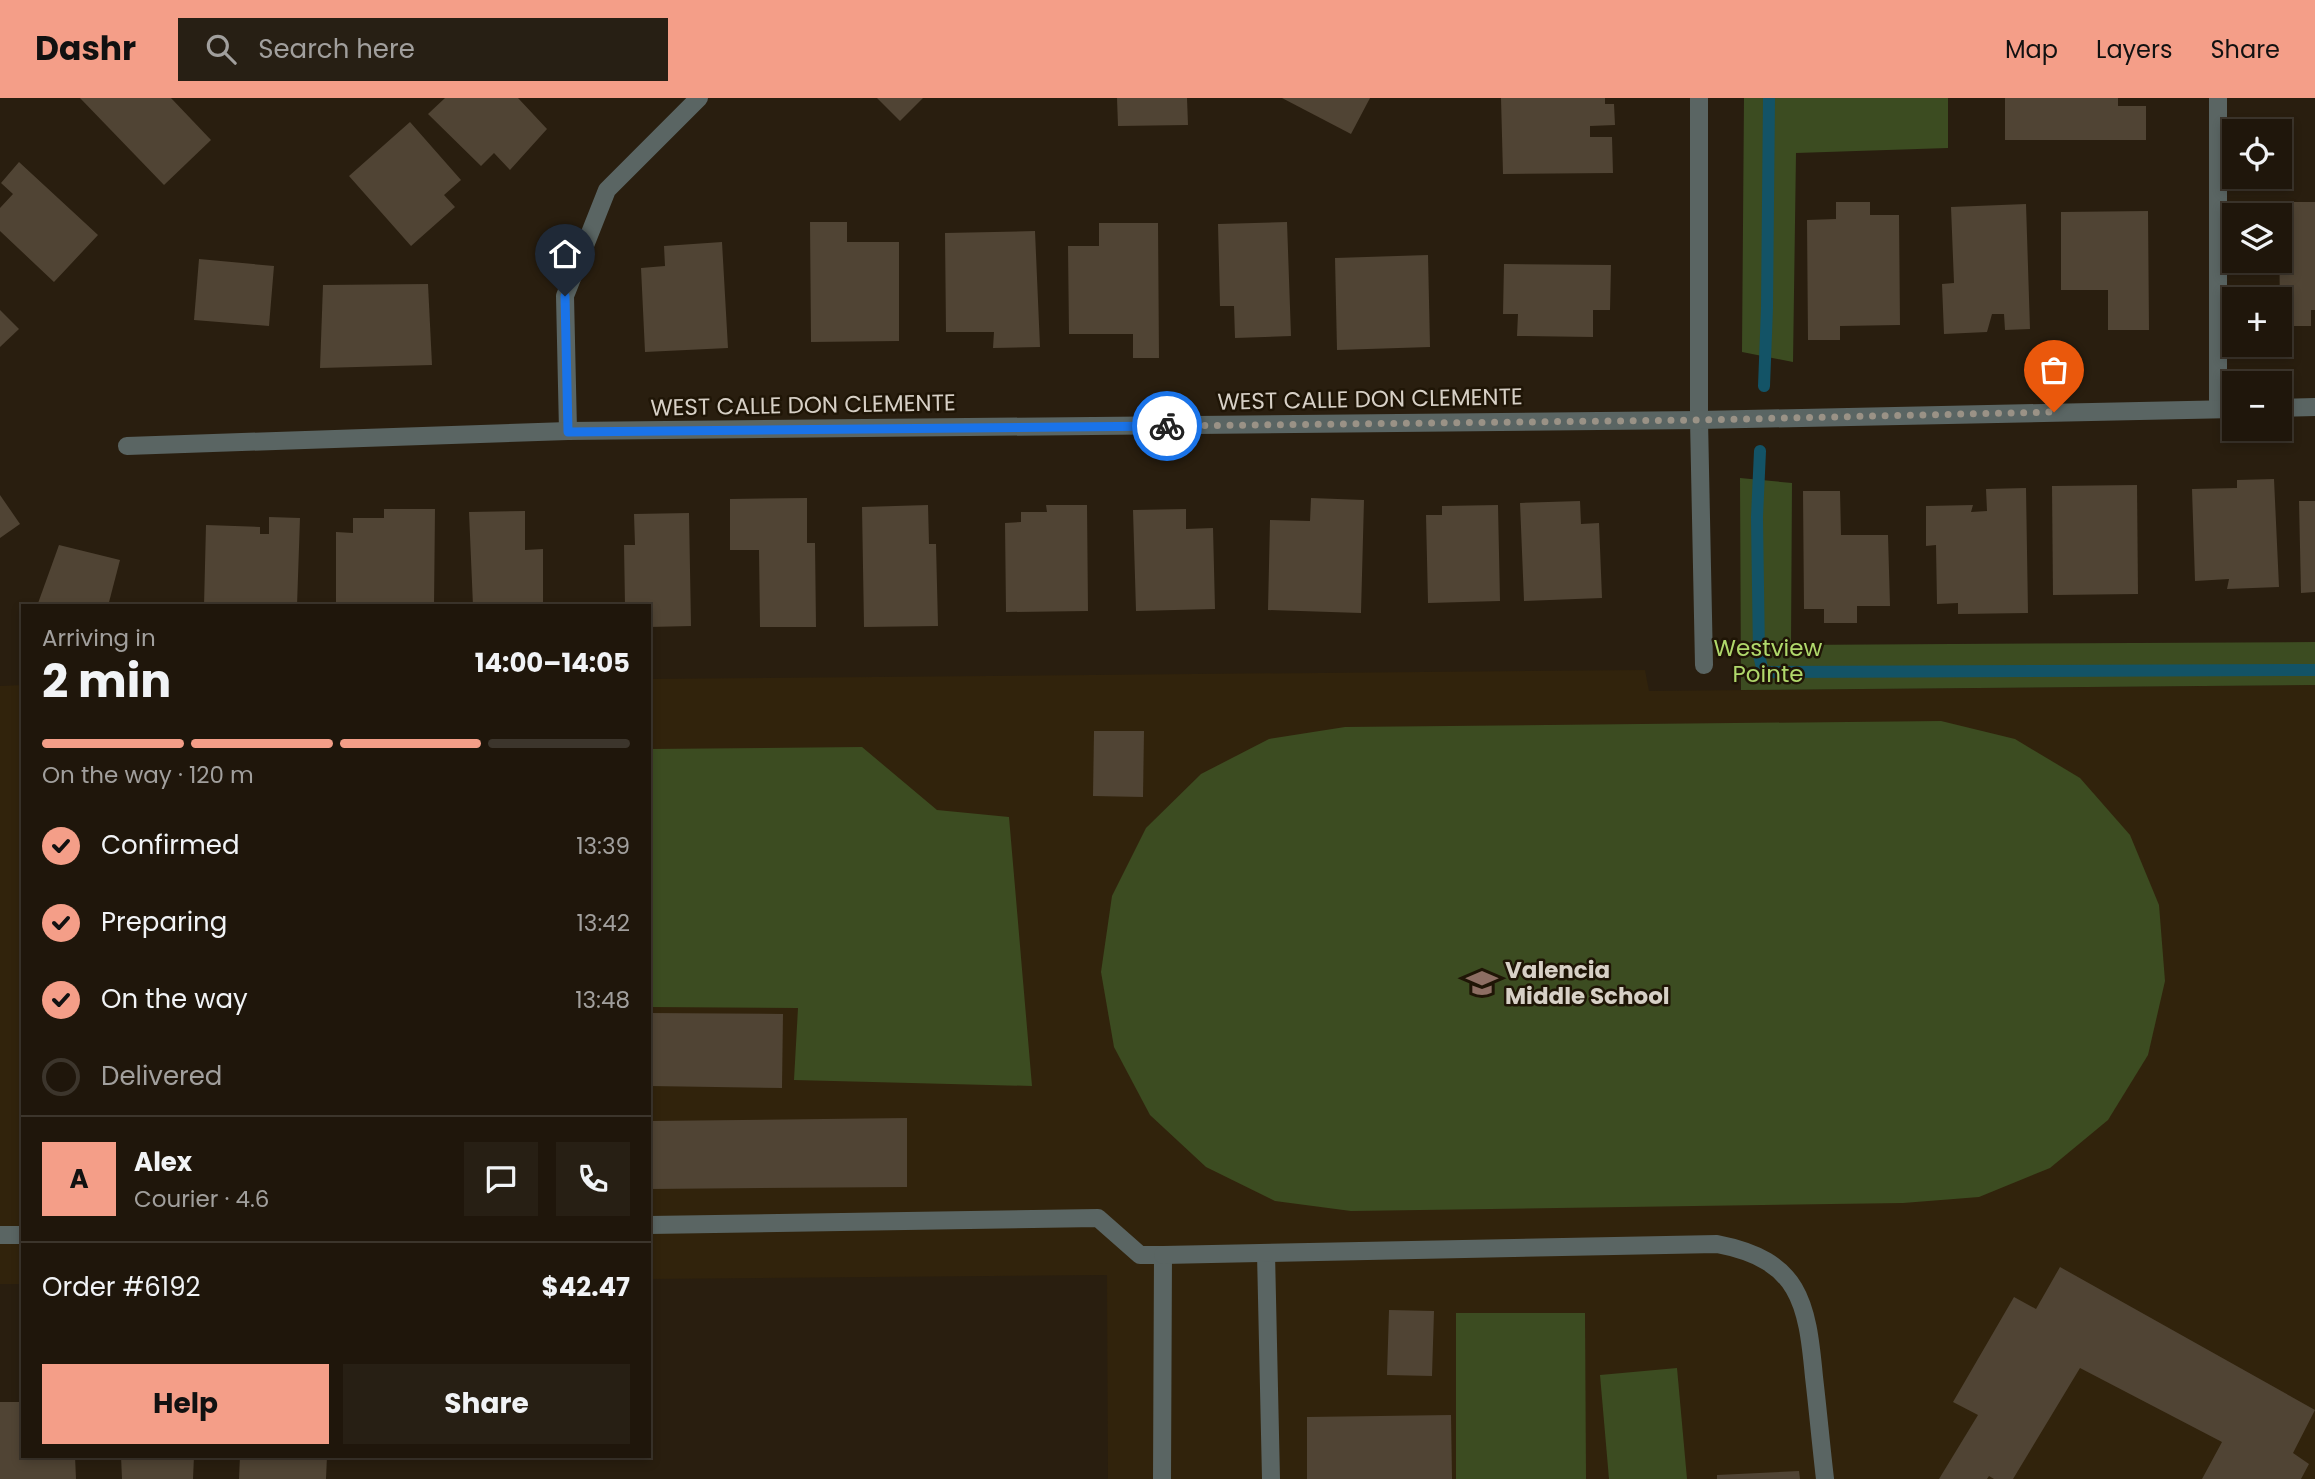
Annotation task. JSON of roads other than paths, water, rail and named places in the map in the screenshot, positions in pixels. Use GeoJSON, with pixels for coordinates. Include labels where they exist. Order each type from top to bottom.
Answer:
{"type":"FeatureCollection","features":[{"type":"Feature","properties":{"kind":"street"},"geometry":{"type":"LineString","coordinates":[[568,432],[565,296],[607,190],[699,98]]}},
{"type":"Feature","properties":{"kind":"street"},"geometry":{"type":"LineString","coordinates":[[1699,98],[1699,420],[1704,665]]}},
{"type":"Feature","properties":{"kind":"street"},"geometry":{"type":"LineString","coordinates":[[2218,98],[2225,371]]}},
{"type":"Feature","properties":{"kind":"street"},"geometry":{"type":"LineString","coordinates":[[2292,408],[2315,407]]}},
{"type":"Feature","properties":{"kind":"street","name":"WEST CALLE DON CLEMENTE"},"geometry":{"type":"LineString","coordinates":[[127,446],[568,432],[1699,420],[2222,409]]}},
{"type":"Feature","properties":{"kind":"street"},"geometry":{"type":"LineString","coordinates":[[651,1225],[1098,1218],[1140,1255],[1717,1244],[1745,1249],[1769,1261],[1789,1281],[1803,1305],[1810,1331],[1825,1479]]}},
{"type":"Feature","properties":{"kind":"street"},"geometry":{"type":"LineString","coordinates":[[0,1236],[21,1235]]}},
{"type":"Feature","properties":{"kind":"street"},"geometry":{"type":"LineString","coordinates":[[1266,1253],[1271,1479]]}},
{"type":"Feature","properties":{"kind":"street"},"geometry":{"type":"LineString","coordinates":[[1162,1479],[1163,1255]]}},
{"type":"Feature","properties":{"kind":"waterway"},"geometry":{"type":"LineString","coordinates":[[1764,386],[1769,98]]}},
{"type":"Feature","properties":{"kind":"waterway"},"geometry":{"type":"LineString","coordinates":[[1760,451],[1757,517],[1759,655],[1763,672],[2315,670]]}},
{"type":"Feature","properties":{"kind":"place","name":"Valencia Middle School"},"geometry":{"type":"Point","coordinates":[1482,983]}},
{"type":"Feature","properties":{"kind":"park label","name":"Westview Pointe"},"geometry":{"type":"Point","coordinates":[1768,661]}}]}
